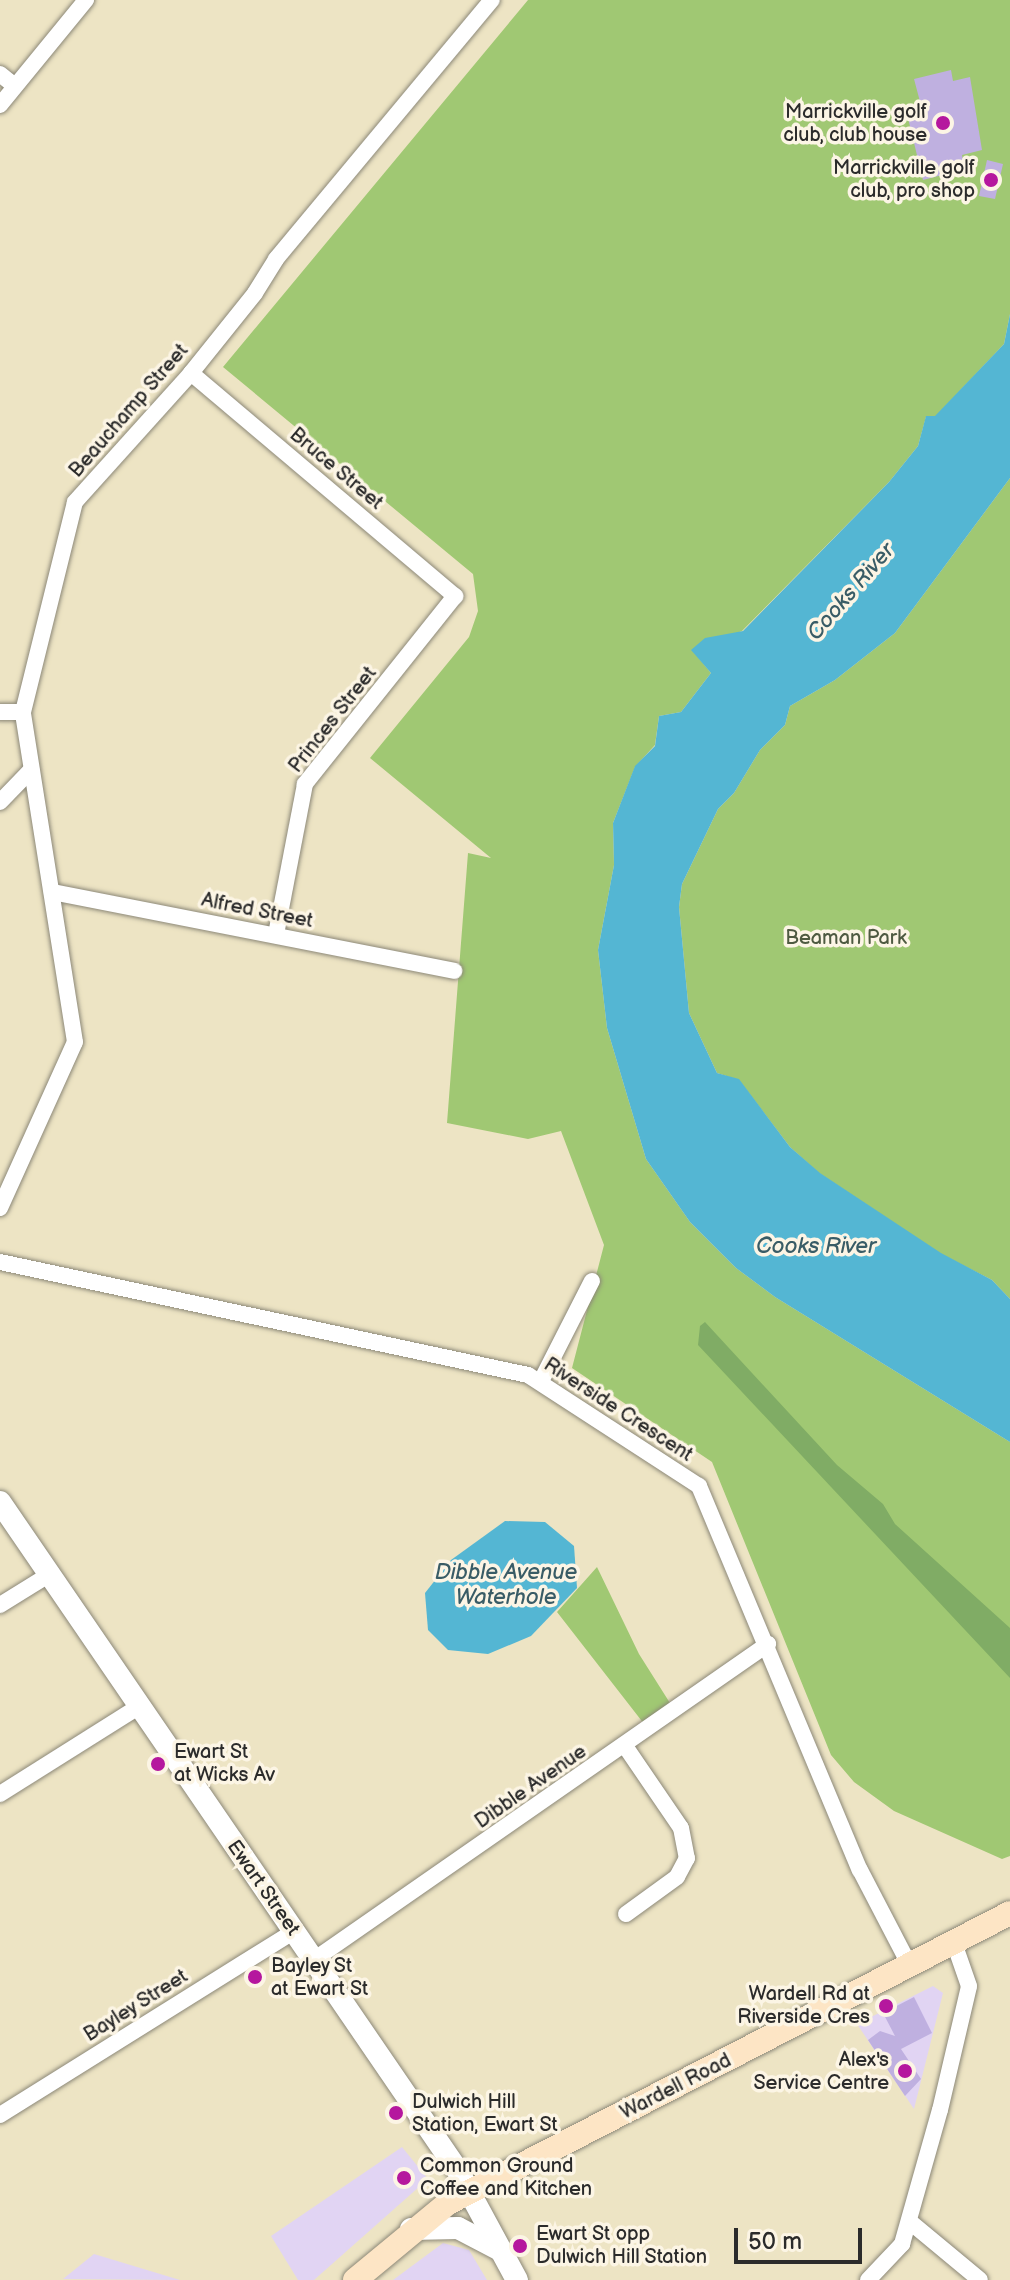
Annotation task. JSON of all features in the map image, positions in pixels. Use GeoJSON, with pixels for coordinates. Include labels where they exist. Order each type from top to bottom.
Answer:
{"type":"FeatureCollection","features":[{"type":"Feature","properties":{"kind":"main road","name":"Wardell Road"},"geometry":{"type":"LineString","coordinates":[[355,2280],[411,2229],[471,2191],[1010,1913]]}},
{"type":"Feature","properties":{"kind":"street"},"geometry":{"type":"LineString","coordinates":[[0,105],[86,0]]}},
{"type":"Feature","properties":{"kind":"street","name":"Beauchamp Street"},"geometry":{"type":"LineString","coordinates":[[0,1208],[74,1051],[23,712],[75,502],[191,373],[276,259],[492,0]]}},
{"type":"Feature","properties":{"kind":"street"},"geometry":{"type":"LineString","coordinates":[[0,74],[15,86]]}},
{"type":"Feature","properties":{"kind":"street","name":"Bruce Street"},"geometry":{"type":"LineString","coordinates":[[191,373],[455,596]]}},
{"type":"Feature","properties":{"kind":"street","name":"Princes Street"},"geometry":{"type":"LineString","coordinates":[[276,935],[305,784],[455,596]]}},
{"type":"Feature","properties":{"kind":"street"},"geometry":{"type":"LineString","coordinates":[[0,712],[23,712]]}},
{"type":"Feature","properties":{"kind":"street"},"geometry":{"type":"LineString","coordinates":[[0,802],[31,770]]}},
{"type":"Feature","properties":{"kind":"street","name":"Alfred Street"},"geometry":{"type":"LineString","coordinates":[[52,892],[454,971]]}},
{"type":"Feature","properties":{"kind":"street","name":"Riverside Crescent"},"geometry":{"type":"LineString","coordinates":[[0,1262],[542,1379],[699,1486],[768,1644],[860,1870],[910,1966]]}},
{"type":"Feature","properties":{"kind":"street"},"geometry":{"type":"LineString","coordinates":[[542,1379],[592,1281]]}},
{"type":"Feature","properties":{"kind":"street","name":"Ewart Street"},"geometry":{"type":"LineString","coordinates":[[0,1502],[471,2191],[517,2280]]}},
{"type":"Feature","properties":{"kind":"street"},"geometry":{"type":"LineString","coordinates":[[0,1605],[50,1574]]}},
{"type":"Feature","properties":{"kind":"street","name":"Dibble Avenue"},"geometry":{"type":"LineString","coordinates":[[315,1959],[768,1644]]}},
{"type":"Feature","properties":{"kind":"street"},"geometry":{"type":"LineString","coordinates":[[0,1794],[138,1707]]}},
{"type":"Feature","properties":{"kind":"street"},"geometry":{"type":"LineString","coordinates":[[625,1746],[687,1843],[687,1858],[677,1877],[626,1914]]}},
{"type":"Feature","properties":{"kind":"street","name":"Bayley Street"},"geometry":{"type":"LineString","coordinates":[[0,2115],[293,1932]]}},
{"type":"Feature","properties":{"kind":"street"},"geometry":{"type":"LineString","coordinates":[[868,2280],[899,2251],[969,1986],[954,1943]]}},
{"type":"Feature","properties":{"kind":"street"},"geometry":{"type":"LineString","coordinates":[[909,2221],[980,2280]]}},
{"type":"Feature","properties":{"kind":"street"},"geometry":{"type":"LineString","coordinates":[[411,2229],[458,2228],[475,2233],[504,2254]]}},
{"type":"Feature","properties":{"kind":"shaded area"},"geometry":{"type":"Polygon","coordinates":[[[933,1986],[943,1993],[914,2109],[857,2024],[933,1986]]]}},
{"type":"Feature","properties":{"kind":"shaded area"},"geometry":{"type":"Polygon","coordinates":[[[402,2147],[428,2179],[314,2280],[298,2280],[271,2236],[402,2147]]]}},
{"type":"Feature","properties":{"kind":"shaded area"},"geometry":{"type":"Polygon","coordinates":[[[443,2243],[469,2250],[487,2280],[393,2280],[443,2243]]]}},
{"type":"Feature","properties":{"kind":"shaded area"},"geometry":{"type":"Polygon","coordinates":[[[94,2254],[180,2280],[63,2279],[94,2254]]]}},
{"type":"Feature","properties":{"kind":"green space"},"geometry":{"type":"Polygon","coordinates":[[[528,0],[1010,0],[1010,314],[1004,344],[935,417],[926,417],[918,446],[889,482],[742,631],[692,650],[711,673],[681,712],[659,716],[655,745],[635,767],[613,823],[614,865],[598,950],[607,1028],[646,1159],[690,1222],[736,1268],[775,1297],[1010,1442],[1010,1856],[1002,1859],[894,1811],[854,1782],[831,1755],[712,1462],[572,1368],[604,1245],[561,1131],[528,1139],[447,1123],[468,853],[491,858],[370,758],[469,637],[478,611],[473,574],[223,367],[528,0]]]}},
{"type":"Feature","properties":{"kind":"green space","name":"Beaman Park"},"geometry":{"type":"Polygon","coordinates":[[[1010,478],[1010,1299],[992,1280],[941,1254],[819,1173],[790,1147],[739,1080],[717,1073],[689,1013],[679,907],[682,884],[718,809],[734,793],[760,750],[785,725],[790,706],[835,680],[895,633],[1010,478]]]}},
{"type":"Feature","properties":{"kind":"green space"},"geometry":{"type":"Polygon","coordinates":[[[705,1322],[837,1465],[883,1504],[895,1524],[1010,1628],[1010,1678],[698,1345],[700,1326],[705,1322]]]}},
{"type":"Feature","properties":{"kind":"green space"},"geometry":{"type":"Polygon","coordinates":[[[597,1567],[639,1654],[675,1711],[648,1729],[557,1612],[597,1567]]]}},
{"type":"Feature","properties":{"kind":"water","name":"Cooks River"},"geometry":{"type":"Polygon","coordinates":[[[1010,314],[1010,478],[895,633],[835,680],[790,706],[785,725],[760,750],[734,793],[718,809],[682,884],[679,907],[689,1013],[717,1073],[739,1079],[790,1147],[820,1173],[941,1253],[992,1280],[1010,1299],[1010,1442],[775,1297],[736,1268],[690,1222],[646,1159],[607,1028],[598,950],[614,865],[613,823],[635,766],[655,746],[659,716],[681,712],[711,673],[691,650],[705,638],[743,631],[889,482],[918,446],[926,416],[935,416],[1004,344],[1010,314]]]}},
{"type":"Feature","properties":{"kind":"water","name":"Dibble Avenue Waterhole"},"geometry":{"type":"Polygon","coordinates":[[[505,1521],[545,1522],[574,1546],[577,1588],[531,1636],[488,1654],[448,1650],[428,1630],[425,1593],[451,1560],[505,1521]]]}},
{"type":"Feature","properties":{"kind":"building","name":"Marrickville golf club, club house"},"geometry":{"type":"Polygon","coordinates":[[[951,70],[953,81],[970,77],[982,150],[962,155],[965,169],[923,180],[908,118],[923,113],[914,79],[951,70]]]}},
{"type":"Feature","properties":{"kind":"building","name":"Marrickville golf club, pro shop"},"geometry":{"type":"Polygon","coordinates":[[[987,160],[1003,164],[995,199],[979,196],[987,160]]]}},
{"type":"Feature","properties":{"kind":"building"},"geometry":{"type":"Polygon","coordinates":[[[914,1997],[932,2033],[901,2049],[921,2079],[905,2096],[868,2040],[880,2031],[895,2036],[883,2013],[914,1997]]]}},
{"type":"Feature","properties":{"kind":"place","name":"Marrickville golf club, club house"},"geometry":{"type":"Point","coordinates":[943,123]}},
{"type":"Feature","properties":{"kind":"place","name":"Marrickville golf club, pro shop"},"geometry":{"type":"Point","coordinates":[991,180]}},
{"type":"Feature","properties":{"kind":"place","name":"Ewart St at Wicks Av"},"geometry":{"type":"Point","coordinates":[158,1764]}},
{"type":"Feature","properties":{"kind":"place","name":"Bayley St at Ewart St"},"geometry":{"type":"Point","coordinates":[255,1977]}},
{"type":"Feature","properties":{"kind":"place","name":"Wardell Rd at Riverside Cres"},"geometry":{"type":"Point","coordinates":[886,2006]}},
{"type":"Feature","properties":{"kind":"place","name":"Alex's Service Centre"},"geometry":{"type":"Point","coordinates":[905,2071]}},
{"type":"Feature","properties":{"kind":"place","name":"Dulwich Hill Station, Ewart St"},"geometry":{"type":"Point","coordinates":[396,2113]}},
{"type":"Feature","properties":{"kind":"place","name":"Common Ground Coffee and Kitchen"},"geometry":{"type":"Point","coordinates":[404,2178]}},
{"type":"Feature","properties":{"kind":"place","name":"Ewart St opp Dulwich Hill Station"},"geometry":{"type":"Point","coordinates":[520,2246]}}]}
